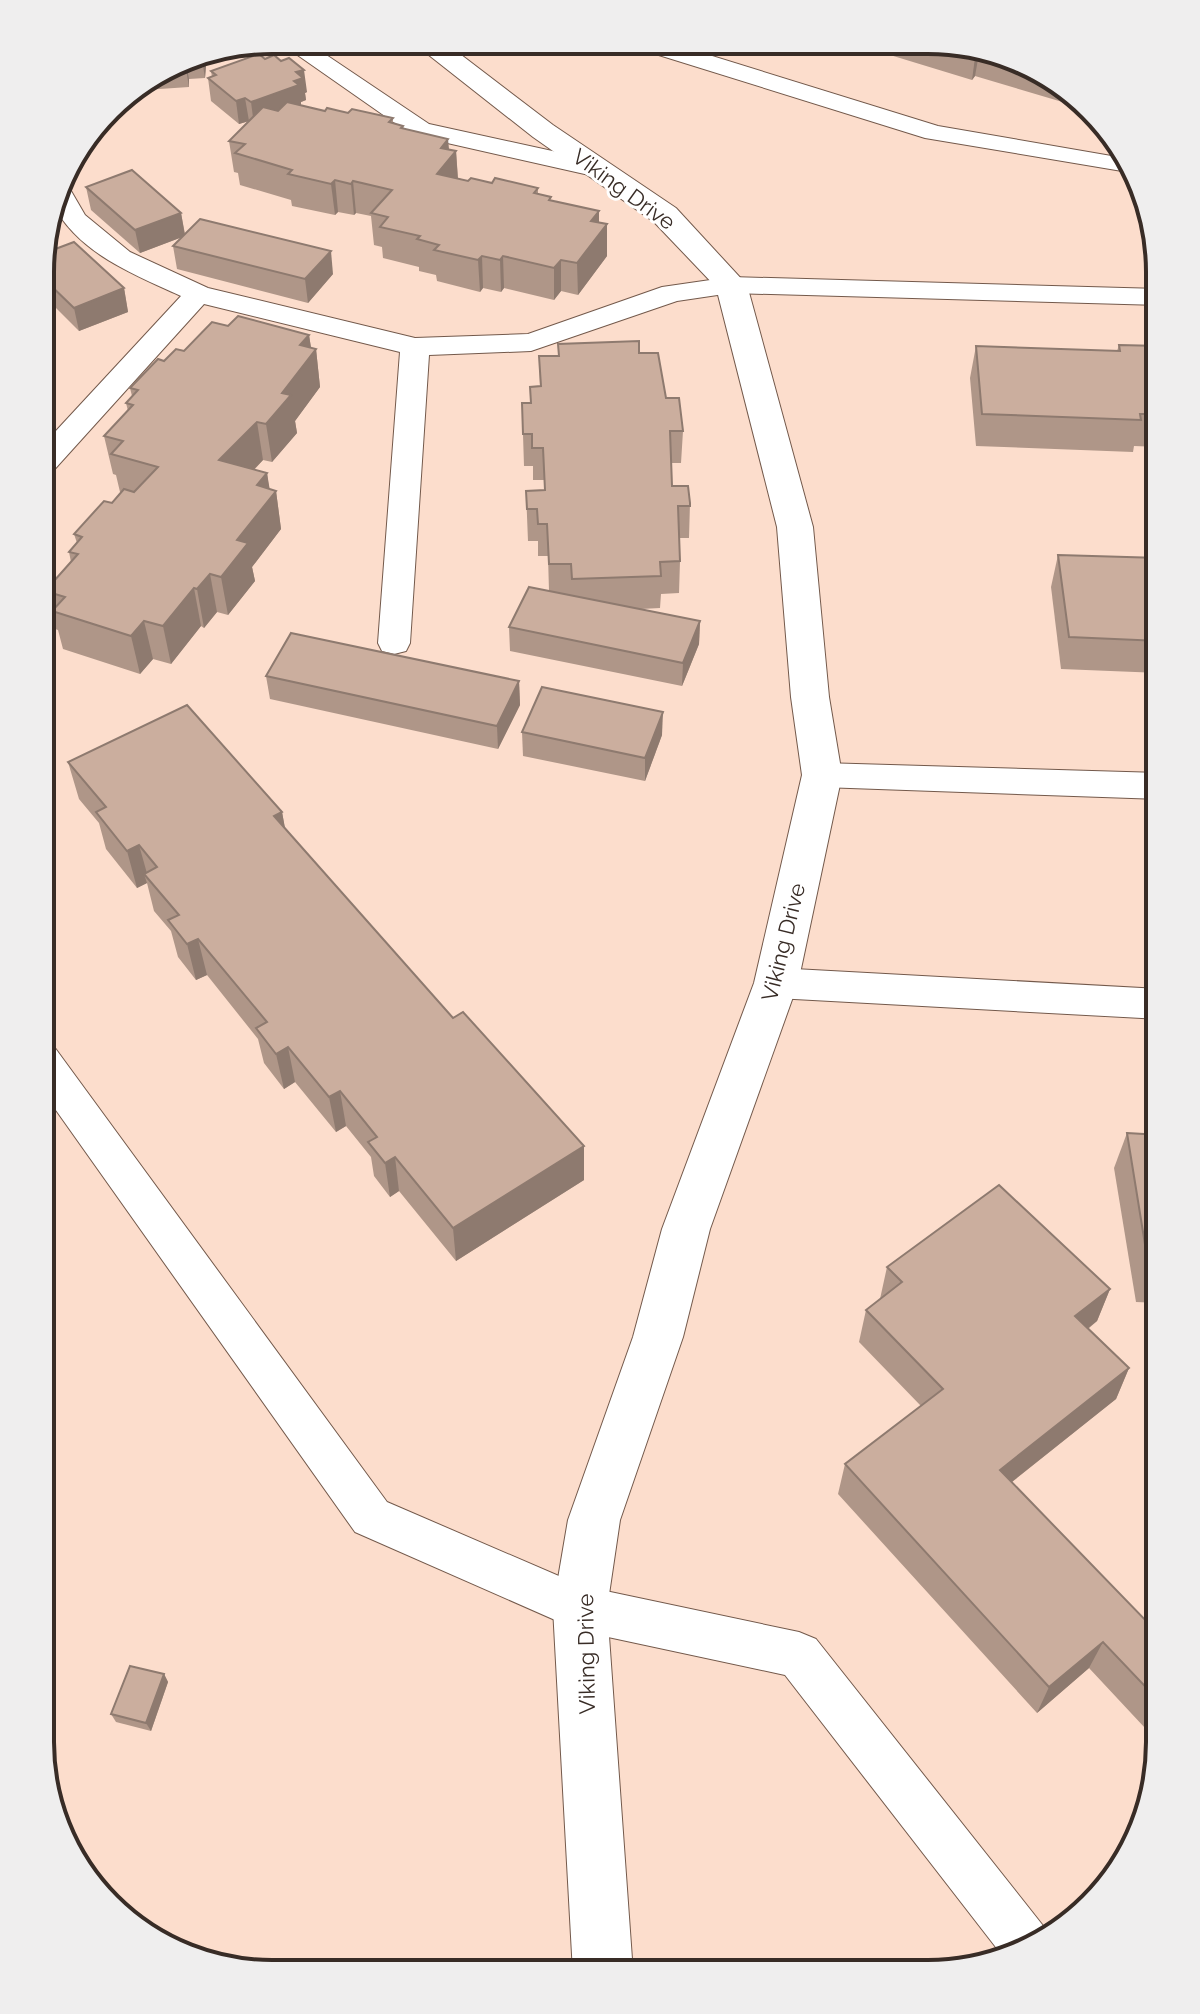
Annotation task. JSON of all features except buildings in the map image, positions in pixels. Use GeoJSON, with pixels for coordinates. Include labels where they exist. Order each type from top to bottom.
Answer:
{"type":"FeatureCollection","features":[{"type":"Feature","properties":{"kind":"street","name":"Viking Drive"},"geometry":{"type":"LineString","coordinates":[[442,54],[543,131],[665,215],[731,285],[795,527],[810,697],[822,775],[776,983],[686,1229],[658,1337],[594,1520],[580,1608],[602,1960]]}},
{"type":"Feature","properties":{"kind":"lane"},"geometry":{"type":"LineString","coordinates":[[309,54],[421,130],[598,169]]}},
{"type":"Feature","properties":{"kind":"lane"},"geometry":{"type":"LineString","coordinates":[[680,54],[934,133],[1118,165]]}},
{"type":"Feature","properties":{"kind":"lane"},"geometry":{"type":"LineString","coordinates":[[65,204],[74,219],[120,258],[198,294],[415,347],[531,342],[672,293],[731,285],[1146,297]]}},
{"type":"Feature","properties":{"kind":"lane"},"geometry":{"type":"LineString","coordinates":[[54,451],[198,294]]}},
{"type":"Feature","properties":{"kind":"lane"},"geometry":{"type":"LineString","coordinates":[[394,643],[415,347]]}},
{"type":"Feature","properties":{"kind":"lane"},"geometry":{"type":"LineString","coordinates":[[822,775],[1146,786]]}},
{"type":"Feature","properties":{"kind":"lane"},"geometry":{"type":"LineString","coordinates":[[776,983],[1146,1003]]}},
{"type":"Feature","properties":{"kind":"lane"},"geometry":{"type":"LineString","coordinates":[[54,1077],[371,1517],[580,1608],[799,1655],[1021,1938]]}}]}
